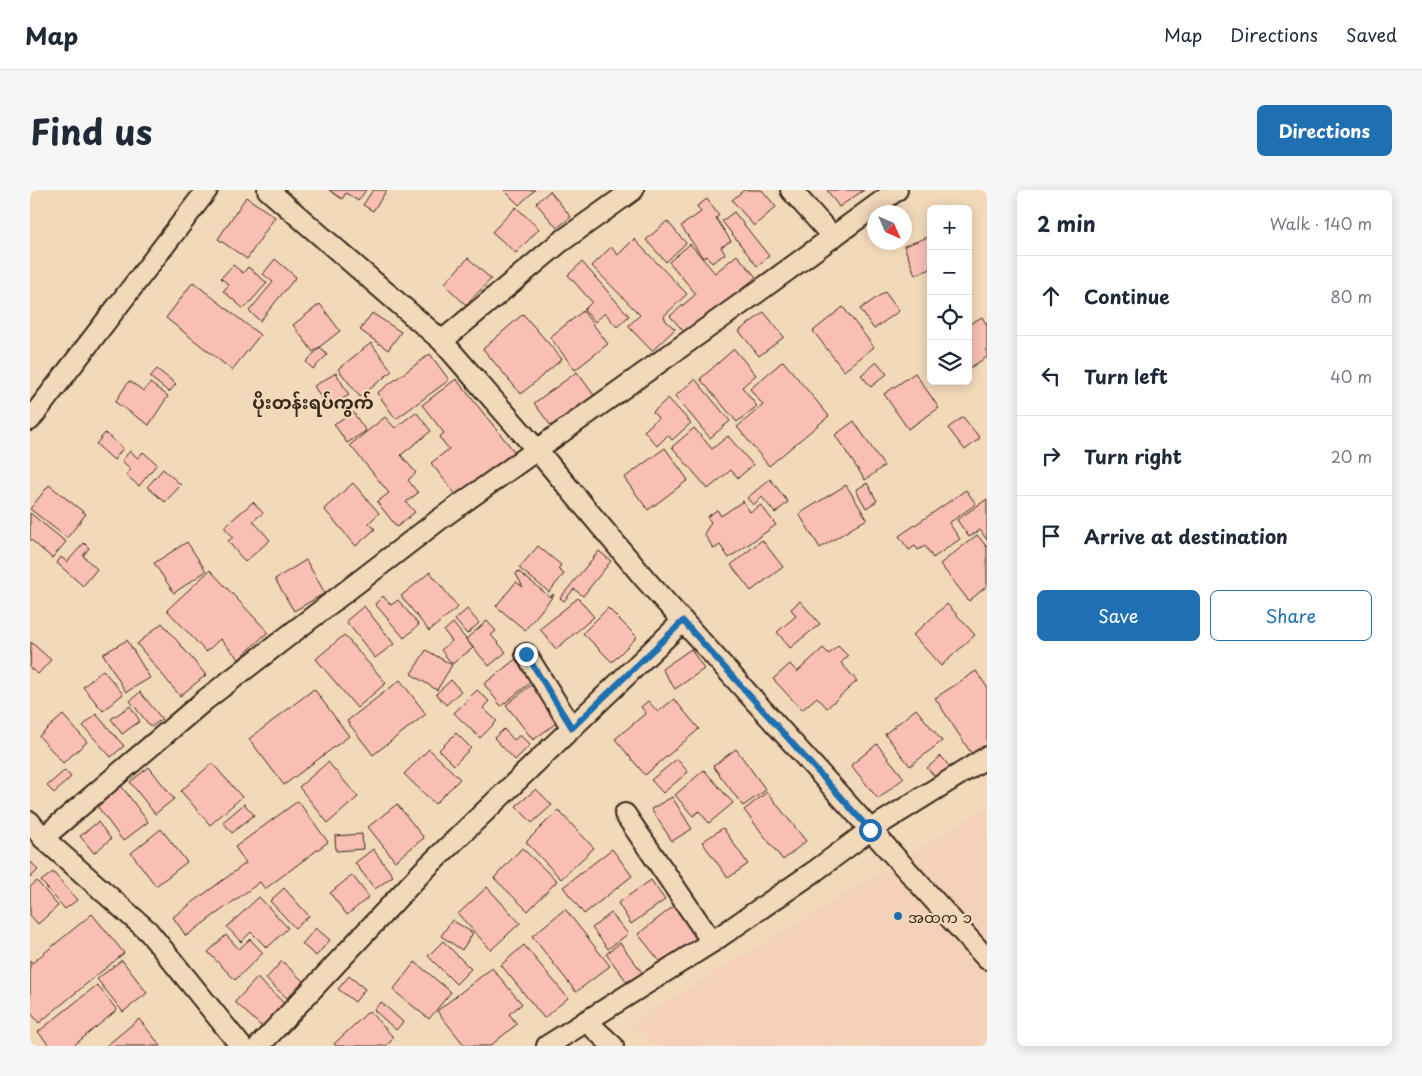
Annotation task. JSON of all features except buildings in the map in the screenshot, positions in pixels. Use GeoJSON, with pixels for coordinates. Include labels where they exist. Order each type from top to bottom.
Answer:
{"type":"FeatureCollection","features":[{"type":"Feature","properties":{"kind":"street"},"geometry":{"type":"LineString","coordinates":[[30,420],[207,190]]}},
{"type":"Feature","properties":{"kind":"street"},"geometry":{"type":"LineString","coordinates":[[268,190],[442,341],[537,450],[645,579],[987,959]]}},
{"type":"Feature","properties":{"kind":"street"},"geometry":{"type":"LineString","coordinates":[[442,341],[559,243],[633,190]]}},
{"type":"Feature","properties":{"kind":"street"},"geometry":{"type":"LineString","coordinates":[[791,190],[833,237]]}},
{"type":"Feature","properties":{"kind":"street"},"geometry":{"type":"LineString","coordinates":[[43,838],[205,700],[440,520],[897,190]]}},
{"type":"Feature","properties":{"kind":"street"},"geometry":{"type":"LineString","coordinates":[[258,1046],[423,871],[683,621]]}},
{"type":"Feature","properties":{"kind":"street"},"geometry":{"type":"LineString","coordinates":[[526,654],[572,728]]}},
{"type":"Feature","properties":{"kind":"street"},"geometry":{"type":"LineString","coordinates":[[547,1046],[712,942],[815,871],[870,830],[987,757]]}},
{"type":"Feature","properties":{"kind":"street"},"geometry":{"type":"LineString","coordinates":[[625,814],[712,942]]}},
{"type":"Feature","properties":{"kind":"street"},"geometry":{"type":"LineString","coordinates":[[30,822],[43,838],[148,931],[241,1046]]}},
{"type":"Feature","properties":{"kind":"street"},"geometry":{"type":"LineString","coordinates":[[586,1021],[613,1046]]}},
{"type":"Feature","properties":{"kind":"shaded area","name":"အထက ၁"},"geometry":{"type":"Polygon","coordinates":[[[987,808],[987,1046],[656,1046],[632,1023],[987,808]]]}},
{"type":"Feature","properties":{"kind":"place","name":"အထက ၁"},"geometry":{"type":"Point","coordinates":[898,916]}},
{"type":"Feature","properties":{"kind":"district","name":"ပိုးတန်းရပ်ကွက်"},"geometry":{"type":"Point","coordinates":[313,401]}},
{"type":"Feature","properties":{"kind":"route"},"geometry":{"type":"LineString","coordinates":[[526,654],[572,728],[683,621],[870,830]]}}]}
